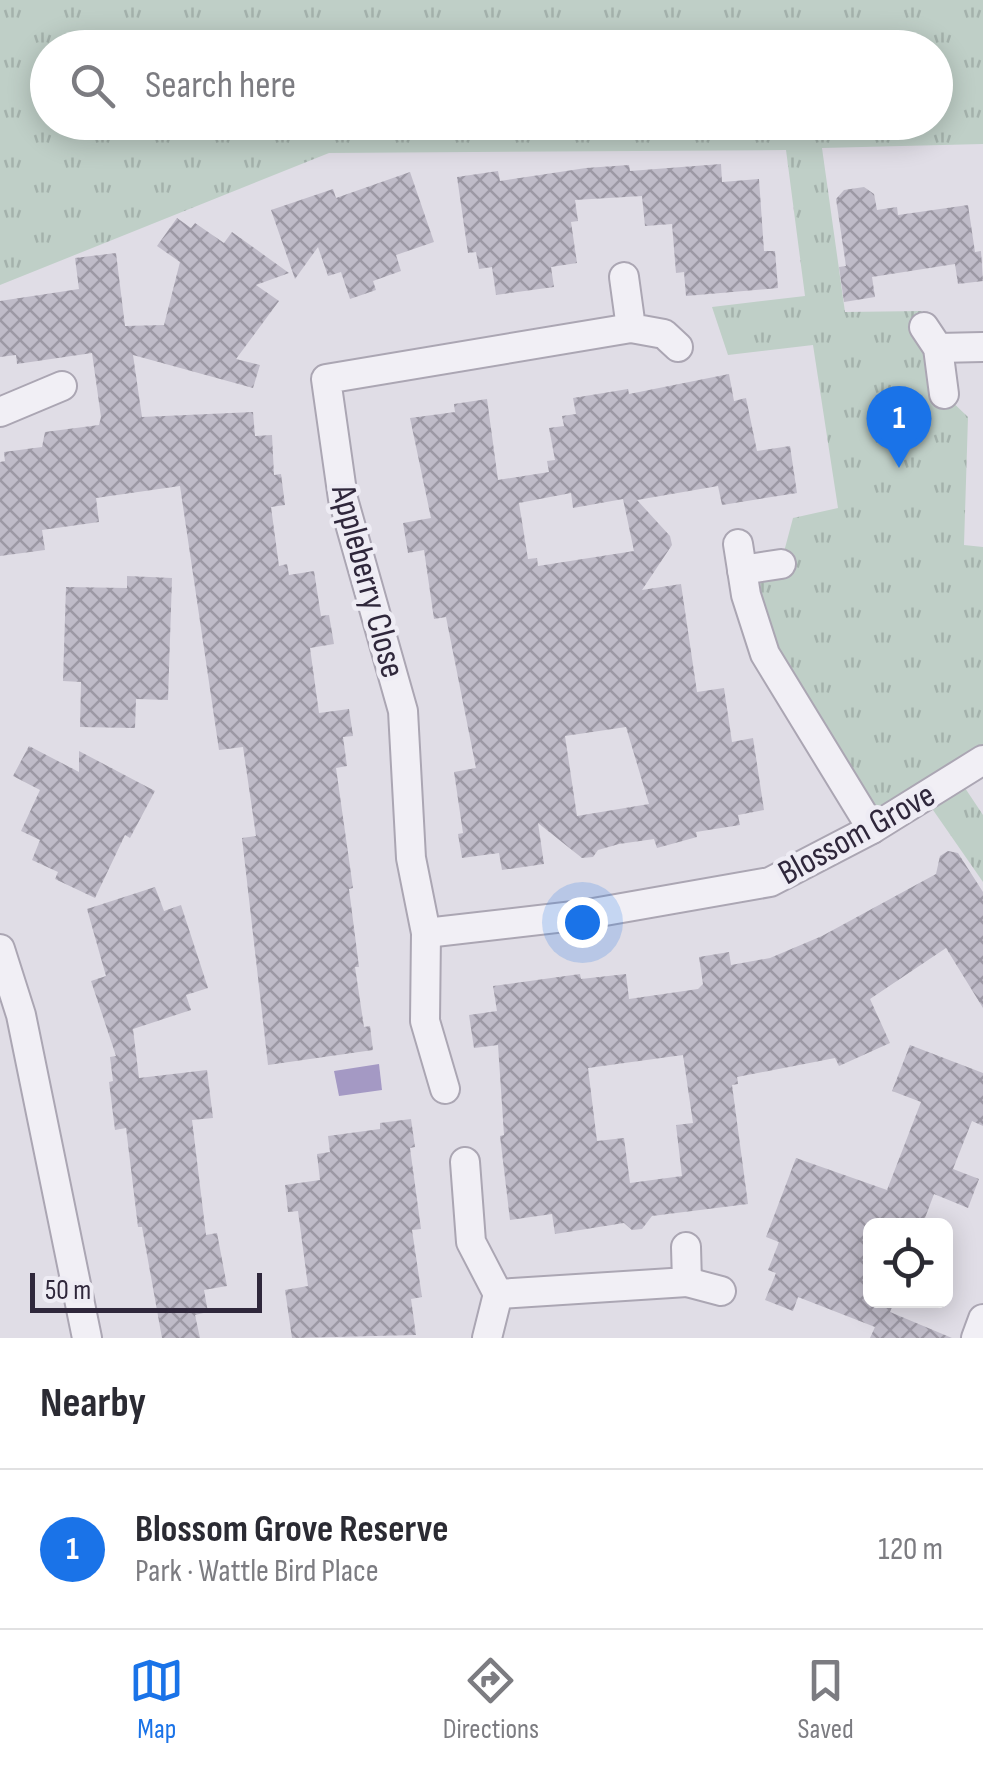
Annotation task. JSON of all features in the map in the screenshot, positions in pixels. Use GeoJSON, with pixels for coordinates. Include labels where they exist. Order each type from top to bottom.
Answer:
{"type":"FeatureCollection","features":[{"type":"Feature","properties":{"kind":"street"},"geometry":{"type":"LineString","coordinates":[[624,276],[631,328],[664,334],[678,348]]}},
{"type":"Feature","properties":{"kind":"street","name":"Appleberry Close"},"geometry":{"type":"LineString","coordinates":[[444,1089],[426,1021],[426,933],[411,858],[403,711],[343,499],[326,379],[631,328]]}},
{"type":"Feature","properties":{"kind":"street"},"geometry":{"type":"LineString","coordinates":[[944,394],[931,338],[983,347]]}},
{"type":"Feature","properties":{"kind":"street"},"geometry":{"type":"LineString","coordinates":[[0,412],[62,386]]}},
{"type":"Feature","properties":{"kind":"street"},"geometry":{"type":"LineString","coordinates":[[781,564],[740,557],[765,654],[872,829]]}},
{"type":"Feature","properties":{"kind":"street","name":"Blossom Grove"},"geometry":{"type":"LineString","coordinates":[[426,933],[733,892],[770,882],[872,829],[983,760]]}},
{"type":"Feature","properties":{"kind":"street"},"geometry":{"type":"LineString","coordinates":[[0,949],[21,1015],[87,1338]]}},
{"type":"Feature","properties":{"kind":"street"},"geometry":{"type":"LineString","coordinates":[[465,1162],[472,1242],[498,1294],[487,1338]]}},
{"type":"Feature","properties":{"kind":"street"},"geometry":{"type":"LineString","coordinates":[[686,1247],[687,1282]]}},
{"type":"Feature","properties":{"kind":"street"},"geometry":{"type":"LineString","coordinates":[[498,1294],[687,1282],[721,1291]]}},
{"type":"Feature","properties":{"kind":"street"},"geometry":{"type":"LineString","coordinates":[[976,1338],[983,1320]]}},
{"type":"Feature","properties":{"kind":"green space"},"geometry":{"type":"Polygon","coordinates":[[[0,0],[983,0],[983,144],[822,148],[845,312],[922,311],[944,394],[968,417],[964,545],[983,547],[983,759],[957,776],[983,815],[983,882],[924,797],[872,829],[765,654],[742,570],[781,563],[793,518],[838,508],[813,345],[728,355],[712,307],[805,296],[786,150],[329,153],[0,285],[0,0]]]}},
{"type":"Feature","properties":{"kind":"shaded area"},"geometry":{"type":"Polygon","coordinates":[[[379,1064],[382,1090],[339,1096],[334,1071],[379,1064]]]}},
{"type":"Feature","properties":{"kind":"building"},"geometry":{"type":"Polygon","coordinates":[[[721,164],[722,182],[759,179],[764,251],[775,251],[778,288],[686,296],[684,272],[676,273],[672,224],[645,226],[642,196],[575,200],[578,221],[571,222],[577,263],[551,267],[554,287],[496,295],[492,267],[479,269],[476,252],[468,253],[457,177],[498,171],[500,181],[586,168],[629,165],[630,171],[721,164]]]}},
{"type":"Feature","properties":{"kind":"building"},"geometry":{"type":"Polygon","coordinates":[[[410,172],[434,242],[396,255],[401,271],[373,281],[376,290],[350,299],[341,272],[328,276],[318,247],[295,279],[271,210],[333,189],[336,198],[410,172]]]}},
{"type":"Feature","properties":{"kind":"building"},"geometry":{"type":"Polygon","coordinates":[[[864,187],[874,194],[877,210],[897,207],[898,215],[968,205],[975,252],[981,251],[983,281],[958,284],[955,264],[872,277],[875,297],[844,302],[839,267],[846,266],[836,199],[844,190],[864,187]]]}},
{"type":"Feature","properties":{"kind":"building"},"geometry":{"type":"Polygon","coordinates":[[[177,218],[191,228],[195,223],[224,243],[232,232],[289,273],[256,285],[279,301],[236,359],[260,365],[253,388],[133,355],[142,417],[253,412],[255,436],[272,435],[274,475],[281,474],[285,505],[271,507],[279,566],[287,564],[289,575],[314,571],[321,616],[329,615],[334,644],[310,648],[319,713],[349,709],[353,736],[343,737],[347,766],[336,768],[353,888],[349,889],[359,967],[355,967],[364,1027],[370,1026],[373,1050],[268,1065],[242,838],[256,836],[243,747],[219,750],[180,486],[96,498],[99,522],[42,530],[45,550],[0,556],[0,462],[5,461],[4,452],[42,447],[45,432],[99,425],[101,417],[92,353],[17,364],[16,355],[0,357],[0,301],[79,289],[75,258],[116,253],[125,326],[164,325],[180,262],[157,246],[177,218]]]}},
{"type":"Feature","properties":{"kind":"building"},"geometry":{"type":"Polygon","coordinates":[[[729,374],[734,401],[746,398],[757,451],[790,446],[797,493],[722,505],[718,486],[637,500],[670,536],[672,545],[642,590],[681,584],[697,692],[724,688],[732,742],[753,738],[764,810],[738,815],[740,825],[696,832],[697,837],[657,848],[654,839],[619,844],[582,858],[538,823],[544,864],[502,870],[499,853],[462,858],[458,834],[463,833],[454,772],[476,768],[446,617],[434,619],[424,550],[408,553],[403,523],[431,518],[410,418],[455,412],[454,404],[487,399],[498,480],[549,472],[547,461],[555,460],[549,428],[564,426],[562,416],[576,414],[573,398],[628,389],[629,394],[729,374]],[[571,493],[519,503],[528,559],[537,558],[538,566],[634,551],[623,499],[573,508],[571,493]],[[626,727],[565,736],[577,816],[649,804],[626,727]]]}},
{"type":"Feature","properties":{"kind":"building"},"geometry":{"type":"Polygon","coordinates":[[[127,576],[172,578],[168,700],[136,699],[135,728],[80,727],[81,682],[63,681],[66,587],[127,588],[127,576]]]}},
{"type":"Feature","properties":{"kind":"building"},"geometry":{"type":"Polygon","coordinates":[[[29,746],[79,772],[79,751],[155,791],[130,838],[125,835],[95,898],[55,879],[58,872],[32,860],[40,840],[21,831],[40,790],[13,776],[29,746]]]}},
{"type":"Feature","properties":{"kind":"building"},"geometry":{"type":"Polygon","coordinates":[[[948,851],[958,853],[983,892],[983,1008],[946,948],[870,999],[890,1043],[839,1066],[835,1058],[737,1077],[738,1084],[732,1085],[748,1204],[652,1216],[642,1229],[632,1230],[624,1223],[555,1234],[552,1214],[510,1220],[500,1136],[504,1135],[498,1045],[474,1048],[469,1015],[497,1011],[493,986],[580,974],[581,979],[626,974],[629,999],[698,989],[703,984],[699,957],[729,952],[731,965],[770,958],[822,936],[936,874],[940,856],[948,851]],[[683,1055],[588,1068],[597,1141],[624,1138],[630,1183],[682,1176],[676,1125],[693,1123],[683,1055]]]}},
{"type":"Feature","properties":{"kind":"building"},"geometry":{"type":"Polygon","coordinates":[[[155,887],[164,911],[181,905],[208,988],[186,995],[191,1010],[133,1029],[139,1078],[207,1070],[213,1118],[192,1120],[206,1235],[217,1233],[227,1286],[204,1290],[208,1312],[195,1315],[200,1338],[162,1338],[142,1227],[138,1227],[126,1128],[115,1130],[109,1082],[113,1081],[110,1057],[116,1056],[91,981],[106,976],[87,909],[155,887]]]}},
{"type":"Feature","properties":{"kind":"building"},"geometry":{"type":"Polygon","coordinates":[[[910,1045],[983,1073],[983,1126],[972,1121],[953,1169],[979,1179],[968,1208],[934,1194],[925,1218],[863,1218],[863,1308],[892,1308],[890,1312],[952,1338],[870,1338],[875,1327],[798,1297],[793,1311],[765,1300],[776,1273],[768,1270],[779,1242],[766,1237],[796,1158],[887,1190],[921,1102],[892,1091],[910,1045]]]}},
{"type":"Feature","properties":{"kind":"building"},"geometry":{"type":"Polygon","coordinates":[[[411,1119],[415,1147],[410,1148],[421,1229],[412,1230],[422,1297],[411,1299],[416,1335],[292,1338],[285,1290],[308,1286],[298,1211],[288,1212],[285,1185],[320,1180],[317,1154],[330,1152],[328,1136],[380,1129],[380,1123],[411,1119]]]}},
{"type":"Feature","properties":{"kind":"place","name":"Blossom Grove Reserve"},"geometry":{"type":"Point","coordinates":[899,468]}}]}
